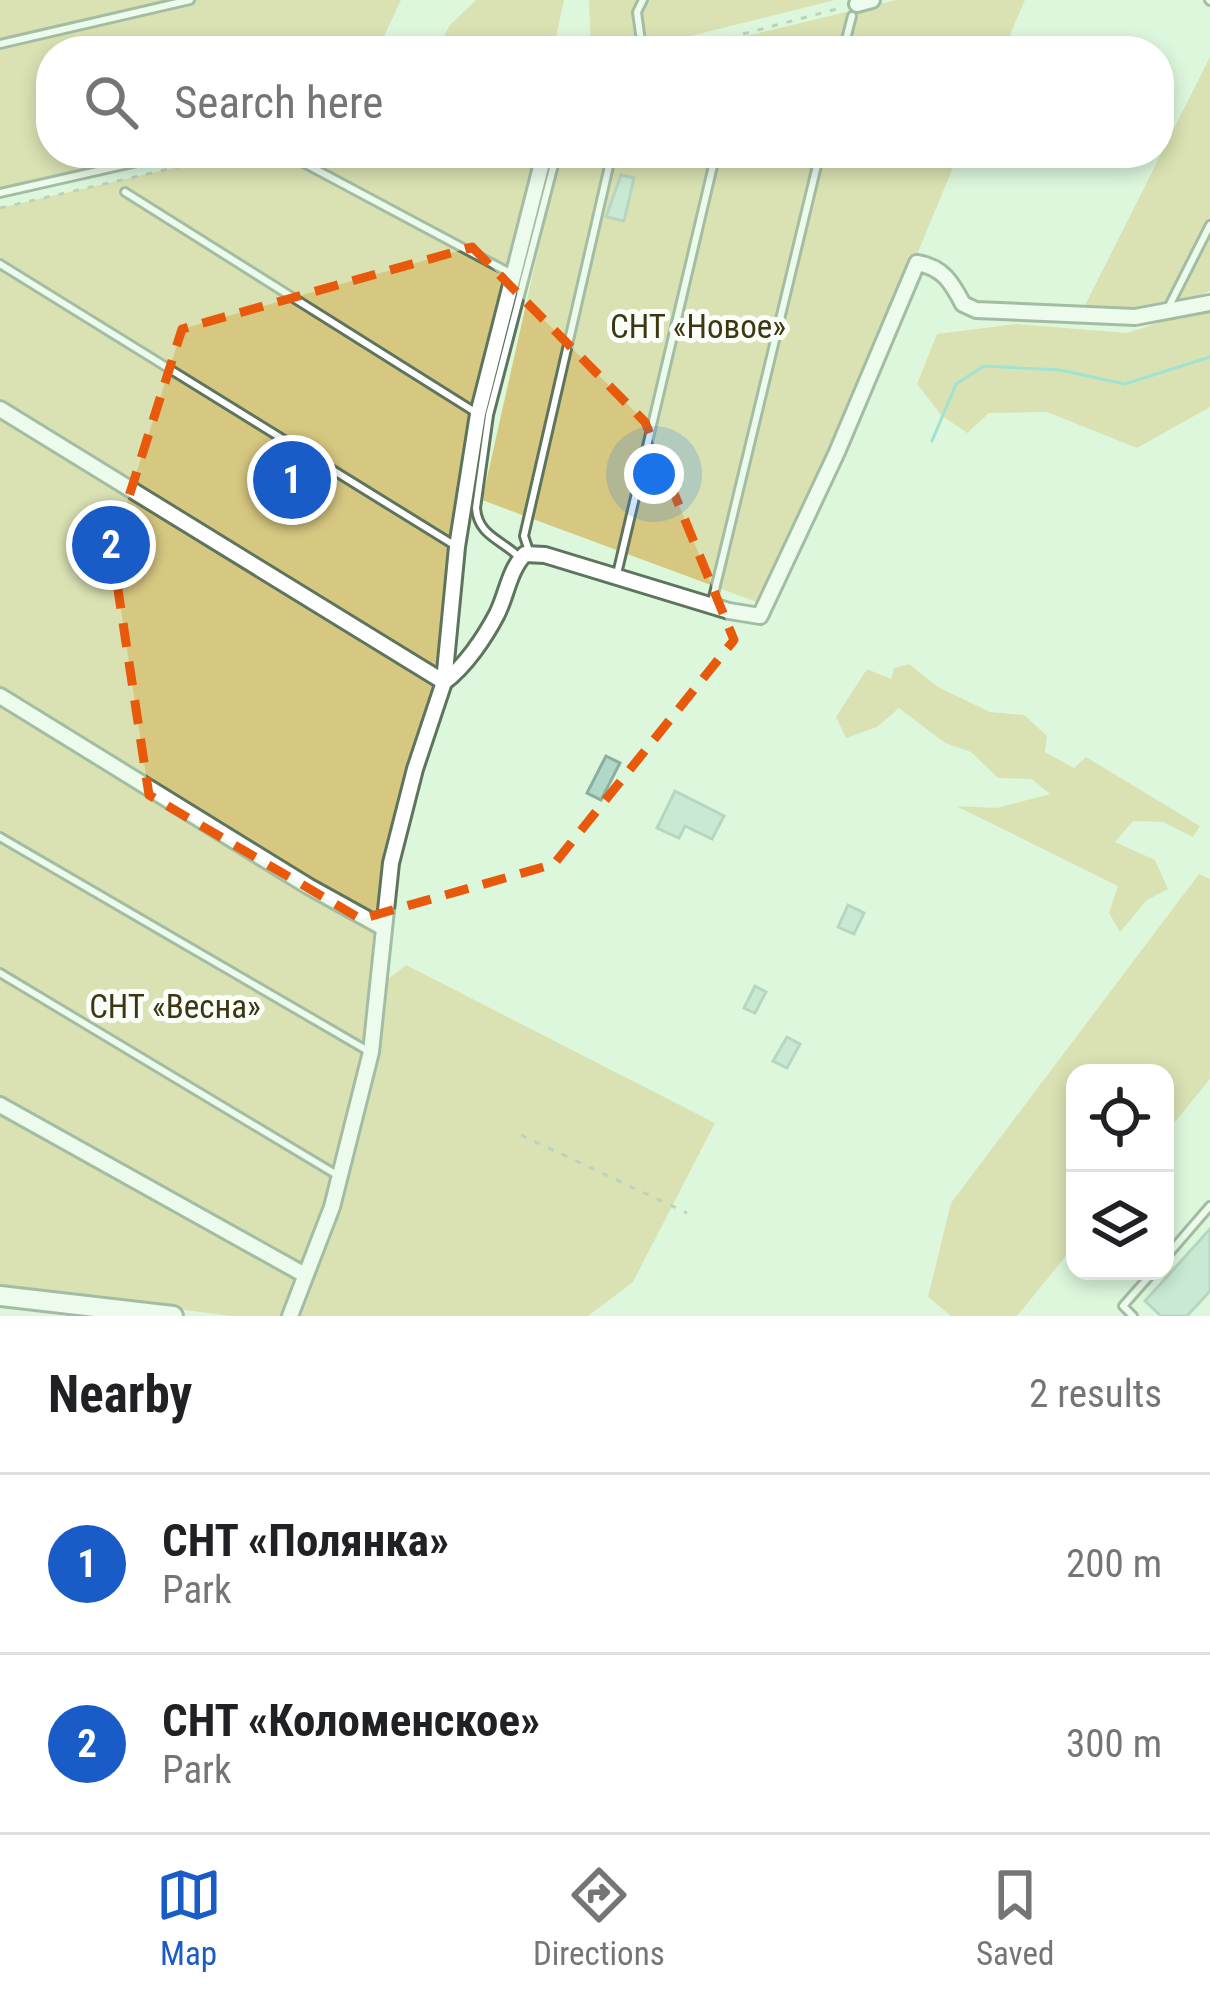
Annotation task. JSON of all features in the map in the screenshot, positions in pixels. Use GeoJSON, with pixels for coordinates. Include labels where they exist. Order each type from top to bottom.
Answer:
{"type":"FeatureCollection","features":[{"type":"Feature","properties":{"kind":"main road"},"geometry":{"type":"LineString","coordinates":[[0,1296],[173,1316]]}},
{"type":"Feature","properties":{"kind":"street"},"geometry":{"type":"LineString","coordinates":[[290,1316],[340,1177],[371,1052],[382,927],[400,825],[444,682],[457,547],[478,414],[541,168]]}},
{"type":"Feature","properties":{"kind":"street"},"geometry":{"type":"LineString","coordinates":[[444,682],[456,673],[496,615],[526,556],[760,616],[917,263],[940,272],[955,285],[963,304],[976,310],[1118,317],[1165,314],[1210,303]]}},
{"type":"Feature","properties":{"kind":"street"},"geometry":{"type":"LineString","coordinates":[[0,409],[444,682]]}},
{"type":"Feature","properties":{"kind":"street"},"geometry":{"type":"LineString","coordinates":[[0,696],[382,927]]}},
{"type":"Feature","properties":{"kind":"street"},"geometry":{"type":"LineString","coordinates":[[0,1105],[305,1275]]}},
{"type":"Feature","properties":{"kind":"lane"},"geometry":{"type":"LineString","coordinates":[[0,44],[190,0]]}},
{"type":"Feature","properties":{"kind":"lane"},"geometry":{"type":"LineString","coordinates":[[639,36],[637,12],[643,0]]}},
{"type":"Feature","properties":{"kind":"lane"},"geometry":{"type":"LineString","coordinates":[[849,36],[860,7]]}},
{"type":"Feature","properties":{"kind":"lane"},"geometry":{"type":"LineString","coordinates":[[0,194],[112,168]]}},
{"type":"Feature","properties":{"kind":"lane"},"geometry":{"type":"LineString","coordinates":[[313,168],[513,274]]}},
{"type":"Feature","properties":{"kind":"lane"},"geometry":{"type":"LineString","coordinates":[[526,556],[479,526],[476,508],[489,415],[541,168]]}},
{"type":"Feature","properties":{"kind":"lane"},"geometry":{"type":"LineString","coordinates":[[526,556],[524,536],[609,168]]}},
{"type":"Feature","properties":{"kind":"lane"},"geometry":{"type":"LineString","coordinates":[[616,578],[712,168]]}},
{"type":"Feature","properties":{"kind":"lane"},"geometry":{"type":"LineString","coordinates":[[711,606],[816,168]]}},
{"type":"Feature","properties":{"kind":"lane"},"geometry":{"type":"LineString","coordinates":[[125,192],[478,414]]}},
{"type":"Feature","properties":{"kind":"lane"},"geometry":{"type":"LineString","coordinates":[[1165,314],[1210,225]]}},
{"type":"Feature","properties":{"kind":"lane"},"geometry":{"type":"LineString","coordinates":[[0,264],[457,547]]}},
{"type":"Feature","properties":{"kind":"lane"},"geometry":{"type":"LineString","coordinates":[[0,837],[371,1052]]}},
{"type":"Feature","properties":{"kind":"lane"},"geometry":{"type":"LineString","coordinates":[[0,973],[340,1177]]}},
{"type":"Feature","properties":{"kind":"lane"},"geometry":{"type":"LineString","coordinates":[[1174,1248],[1210,1206]]}},
{"type":"Feature","properties":{"kind":"lane"},"geometry":{"type":"LineString","coordinates":[[1132,1316],[1123,1306],[1146,1280]]}},
{"type":"Feature","properties":{"kind":"path"},"geometry":{"type":"LineString","coordinates":[[731,36],[860,7]]}},
{"type":"Feature","properties":{"kind":"path"},"geometry":{"type":"LineString","coordinates":[[0,208],[173,168]]}},
{"type":"Feature","properties":{"kind":"path"},"geometry":{"type":"LineString","coordinates":[[521,1135],[687,1213]]}},
{"type":"Feature","properties":{"kind":"highlighted area"},"geometry":{"type":"Polygon","coordinates":[[[472,247],[645,422],[734,640],[554,864],[361,919],[149,795],[112,550],[182,329],[472,247]]]}},
{"type":"Feature","properties":{"kind":"green space"},"geometry":{"type":"Polygon","coordinates":[[[0,0],[401,0],[384,36],[36,36],[36,168],[111,168],[0,193],[0,0]]]}},
{"type":"Feature","properties":{"kind":"green space"},"geometry":{"type":"Polygon","coordinates":[[[476,0],[564,0],[556,36],[444,36],[476,0]]]}},
{"type":"Feature","properties":{"kind":"green space"},"geometry":{"type":"Polygon","coordinates":[[[589,0],[835,0],[690,36],[590,36],[589,0]]]}},
{"type":"Feature","properties":{"kind":"green space"},"geometry":{"type":"Polygon","coordinates":[[[896,0],[1025,0],[1009,36],[746,36],[896,0]]]}},
{"type":"Feature","properties":{"kind":"green space"},"geometry":{"type":"Polygon","coordinates":[[[1210,57],[1210,291],[1148,308],[1083,309],[1154,168],[1174,168],[1174,128],[1210,57]]]}},
{"type":"Feature","properties":{"kind":"green space","name":"СНТ «Весна»"},"geometry":{"type":"Polygon","coordinates":[[[173,168],[541,168],[478,414],[444,682],[391,863],[378,987],[406,965],[715,1123],[633,1282],[588,1316],[231,1316],[0,1286],[0,208],[173,168]]]}},
{"type":"Feature","properties":{"kind":"green space","name":"СНТ «Новое»"},"geometry":{"type":"Polygon","coordinates":[[[557,168],[953,168],[852,411],[762,604],[482,500],[557,168]]]}},
{"type":"Feature","properties":{"kind":"green space"},"geometry":{"type":"Polygon","coordinates":[[[1210,306],[1210,407],[1137,448],[1047,412],[989,413],[967,433],[941,415],[917,384],[937,334],[1016,324],[1127,333],[1210,306]]]}},
{"type":"Feature","properties":{"kind":"green space"},"geometry":{"type":"Polygon","coordinates":[[[909,664],[938,687],[990,712],[1024,715],[1047,736],[1045,752],[1074,768],[1086,757],[1200,826],[1193,837],[1163,822],[1133,821],[1115,842],[1155,860],[1168,889],[1147,900],[1120,932],[1109,913],[1118,886],[956,806],[997,808],[1050,794],[1032,779],[998,778],[971,752],[945,743],[899,708],[877,727],[846,738],[836,717],[867,669],[891,679],[894,668],[909,664]]]}},
{"type":"Feature","properties":{"kind":"green space"},"geometry":{"type":"Polygon","coordinates":[[[1199,874],[1210,879],[1210,1079],[1174,1123],[1174,1064],[1066,1064],[1066,1256],[1017,1316],[951,1316],[928,1297],[951,1203],[1199,874]]]}},
{"type":"Feature","properties":{"kind":"building"},"geometry":{"type":"Polygon","coordinates":[[[621,175],[634,178],[624,221],[606,217],[621,175]]]}},
{"type":"Feature","properties":{"kind":"building"},"geometry":{"type":"Polygon","coordinates":[[[606,756],[620,763],[601,800],[587,793],[606,756]]]}},
{"type":"Feature","properties":{"kind":"building"},"geometry":{"type":"Polygon","coordinates":[[[675,791],[724,816],[712,839],[685,826],[679,838],[657,828],[675,791]]]}},
{"type":"Feature","properties":{"kind":"building"},"geometry":{"type":"Polygon","coordinates":[[[848,905],[864,913],[854,934],[838,927],[848,905]]]}},
{"type":"Feature","properties":{"kind":"building"},"geometry":{"type":"Polygon","coordinates":[[[755,986],[766,992],[755,1013],[744,1008],[755,986]]]}},
{"type":"Feature","properties":{"kind":"building"},"geometry":{"type":"Polygon","coordinates":[[[787,1037],[800,1044],[787,1068],[773,1061],[787,1037]]]}},
{"type":"Feature","properties":{"kind":"building"},"geometry":{"type":"Polygon","coordinates":[[[1210,1229],[1210,1291],[1187,1316],[1161,1316],[1145,1301],[1164,1280],[1174,1280],[1174,1269],[1210,1229]]]}},
{"type":"Feature","properties":{"kind":"waterway"},"geometry":{"type":"LineString","coordinates":[[932,441],[956,384],[984,366],[1060,370],[1125,384],[1210,357]]}},
{"type":"Feature","properties":{"kind":"place","name":"СНТ «Полянка»"},"geometry":{"type":"Point","coordinates":[292,480]}},
{"type":"Feature","properties":{"kind":"place","name":"СНТ «Коломенское»"},"geometry":{"type":"Point","coordinates":[111,545]}}]}
